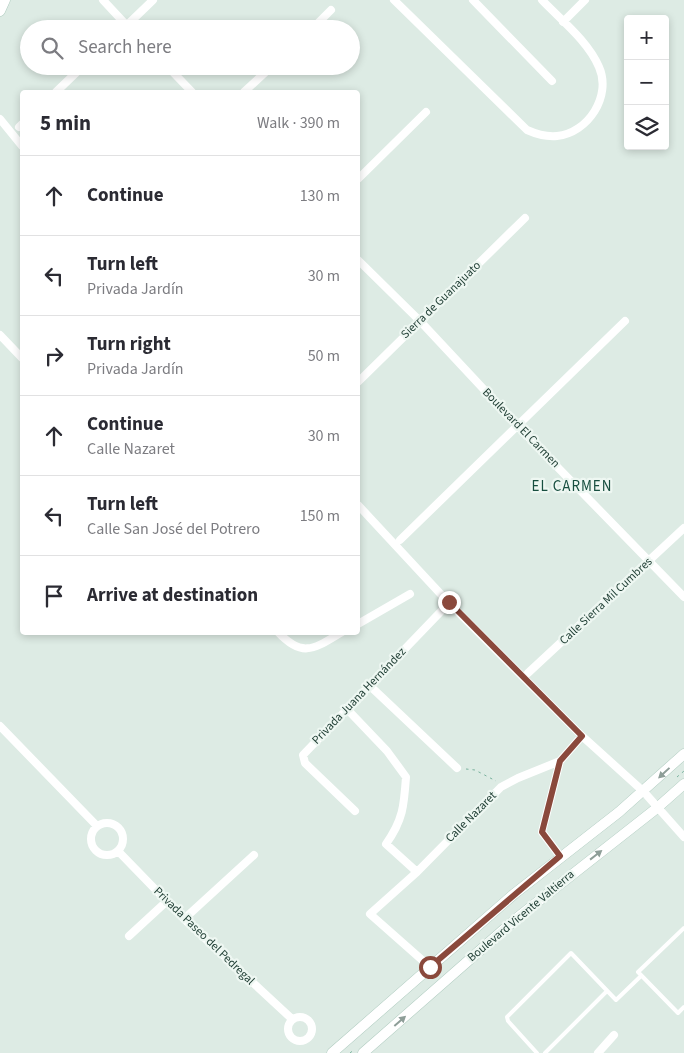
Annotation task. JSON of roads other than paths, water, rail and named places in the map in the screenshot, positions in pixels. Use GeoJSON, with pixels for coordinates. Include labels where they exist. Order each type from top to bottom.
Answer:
{"type":"FeatureCollection","features":[{"type":"Feature","properties":{"kind":"main road"},"geometry":{"type":"LineString","coordinates":[[0,11],[5,0]]}},
{"type":"Feature","properties":{"kind":"main road","name":"Boulevard Vicente Valtierra"},"geometry":{"type":"LineString","coordinates":[[332,1053],[560,856],[644,792],[684,754]]}},
{"type":"Feature","properties":{"kind":"main road","name":"Boulevard Vicente Valtierra"},"geometry":{"type":"LineString","coordinates":[[363,1053],[517,918],[657,808],[684,784]]}},
{"type":"Feature","properties":{"kind":"street"},"geometry":{"type":"LineString","coordinates":[[103,0],[120,20]]}},
{"type":"Feature","properties":{"kind":"street"},"geometry":{"type":"LineString","coordinates":[[133,20],[153,0]]}},
{"type":"Feature","properties":{"kind":"street"},"geometry":{"type":"LineString","coordinates":[[394,0],[527,130],[546,136],[559,136],[584,123],[599,104],[603,94],[602,76],[591,52],[542,0]]}},
{"type":"Feature","properties":{"kind":"street"},"geometry":{"type":"LineString","coordinates":[[473,0],[552,81]]}},
{"type":"Feature","properties":{"kind":"street"},"geometry":{"type":"LineString","coordinates":[[563,22],[585,0]]}},
{"type":"Feature","properties":{"kind":"street"},"geometry":{"type":"LineString","coordinates":[[321,20],[331,10]]}},
{"type":"Feature","properties":{"kind":"street"},"geometry":{"type":"LineString","coordinates":[[58,90],[74,75]]}},
{"type":"Feature","properties":{"kind":"street"},"geometry":{"type":"LineString","coordinates":[[176,75],[190,90]]}},
{"type":"Feature","properties":{"kind":"street"},"geometry":{"type":"LineString","coordinates":[[246,90],[262,75]]}},
{"type":"Feature","properties":{"kind":"street"},"geometry":{"type":"LineString","coordinates":[[360,177],[426,112]]}},
{"type":"Feature","properties":{"kind":"street"},"geometry":{"type":"LineString","coordinates":[[0,119],[20,144]]}},
{"type":"Feature","properties":{"kind":"street","name":"Sierra de Guanajuato"},"geometry":{"type":"LineString","coordinates":[[360,380],[525,218]]}},
{"type":"Feature","properties":{"kind":"street","name":"Boulevard El Carmen"},"geometry":{"type":"LineString","coordinates":[[360,262],[420,321],[518,426],[684,597]]}},
{"type":"Feature","properties":{"kind":"street"},"geometry":{"type":"LineString","coordinates":[[400,540],[626,322]]}},
{"type":"Feature","properties":{"kind":"street"},"geometry":{"type":"LineString","coordinates":[[0,335],[20,356]]}},
{"type":"Feature","properties":{"kind":"street"},"geometry":{"type":"LineString","coordinates":[[360,507],[449,602],[582,736],[644,792],[684,836]]}},
{"type":"Feature","properties":{"kind":"street","name":"Calle Sierra Mil Cumbres"},"geometry":{"type":"LineString","coordinates":[[528,673],[684,528]]}},
{"type":"Feature","properties":{"kind":"street"},"geometry":{"type":"LineString","coordinates":[[360,623],[410,594]]}},
{"type":"Feature","properties":{"kind":"street","name":"Privada Juana Hernández"},"geometry":{"type":"LineString","coordinates":[[355,811],[302,758],[305,751],[449,602]]}},
{"type":"Feature","properties":{"kind":"street"},"geometry":{"type":"LineString","coordinates":[[281,635],[291,646],[309,650],[336,635]]}},
{"type":"Feature","properties":{"kind":"street"},"geometry":{"type":"LineString","coordinates":[[370,685],[458,768]]}},
{"type":"Feature","properties":{"kind":"street"},"geometry":{"type":"LineString","coordinates":[[346,708],[387,751],[406,777],[403,812],[398,827],[386,844],[417,872]]}},
{"type":"Feature","properties":{"kind":"street"},"geometry":{"type":"LineString","coordinates":[[0,726],[97,826]]}},
{"type":"Feature","properties":{"kind":"street","name":"Calle Nazaret"},"geometry":{"type":"LineString","coordinates":[[430,967],[370,914],[417,872],[504,785],[560,761],[582,736]]}},
{"type":"Feature","properties":{"kind":"street"},"geometry":{"type":"LineString","coordinates":[[560,761],[542,832],[560,856]]}},
{"type":"Feature","properties":{"kind":"street"},"geometry":{"type":"LineString","coordinates":[[110,823],[122,831],[124,838],[118,851],[112,855],[98,852],[91,840],[97,826],[110,823]]}},
{"type":"Feature","properties":{"kind":"street","name":"Privada Paseo del Pedregal"},"geometry":{"type":"LineString","coordinates":[[118,851],[184,919],[292,1018]]}},
{"type":"Feature","properties":{"kind":"street"},"geometry":{"type":"LineString","coordinates":[[184,919],[254,855]]}},
{"type":"Feature","properties":{"kind":"street"},"geometry":{"type":"LineString","coordinates":[[129,936],[167,901]]}},
{"type":"Feature","properties":{"kind":"street"},"geometry":{"type":"LineString","coordinates":[[598,1053],[614,1036]]}},
{"type":"Feature","properties":{"kind":"lane"},"geometry":{"type":"LineString","coordinates":[[684,928],[638,972],[678,1013],[684,1007]]}},
{"type":"Feature","properties":{"kind":"lane"},"geometry":{"type":"LineString","coordinates":[[537,1053],[508,1021],[507,1017],[571,953],[616,1000],[641,976]]}},
{"type":"Feature","properties":{"kind":"lane"},"geometry":{"type":"LineString","coordinates":[[545,1053],[607,991]]}},
{"type":"Feature","properties":{"kind":"district","name":"EL CARMEN"},"geometry":{"type":"Point","coordinates":[572,486]}}]}
